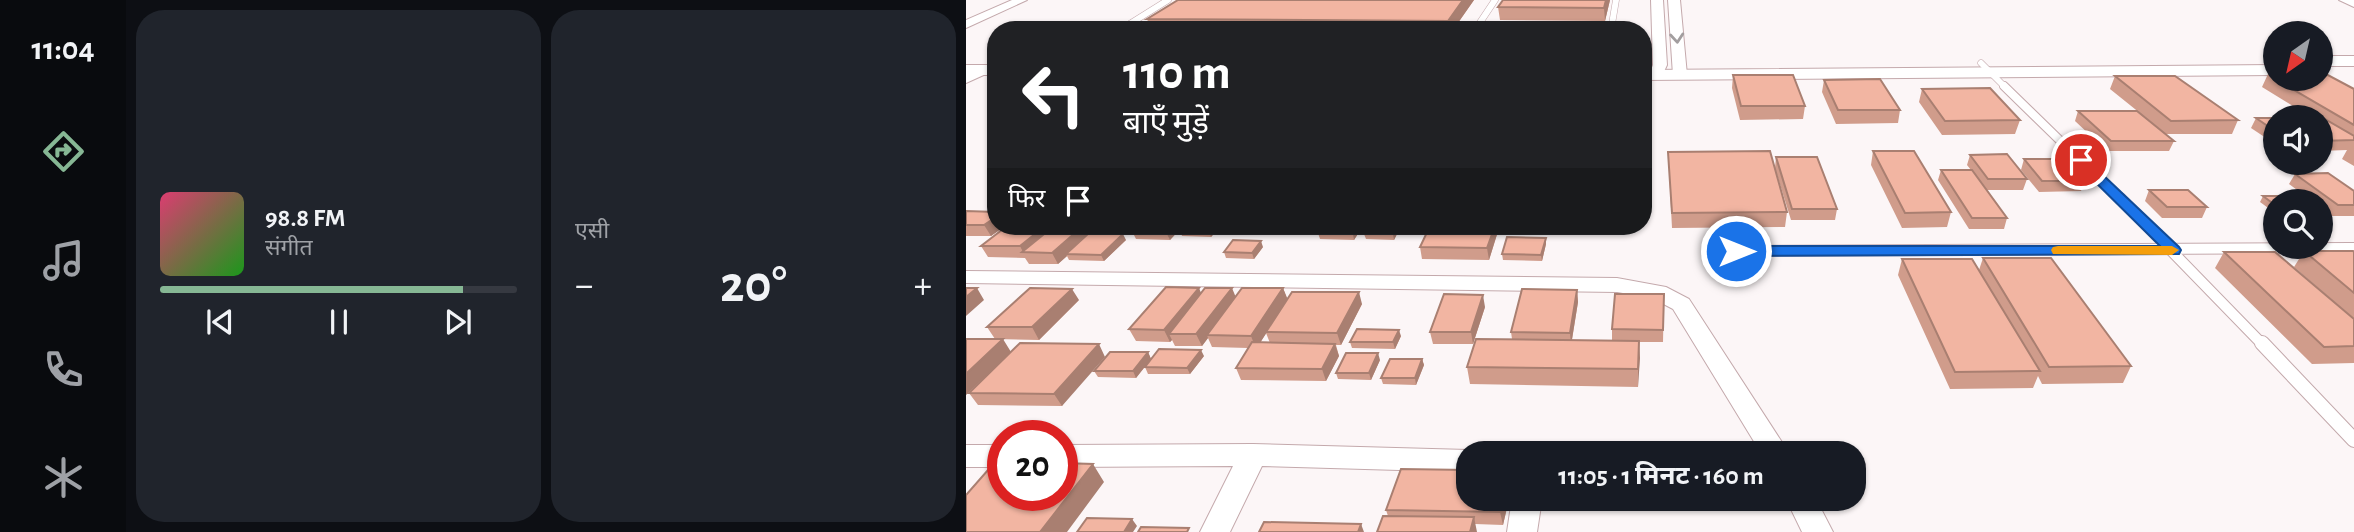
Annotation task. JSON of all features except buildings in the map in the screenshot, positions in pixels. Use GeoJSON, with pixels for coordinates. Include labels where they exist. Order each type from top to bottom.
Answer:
{"type":"FeatureCollection","features":[{"type":"Feature","properties":{"kind":"street"},"geometry":{"type":"LineString","coordinates":[[966,24],[1021,0]]}},
{"type":"Feature","properties":{"kind":"street"},"geometry":{"type":"LineString","coordinates":[[1652,58],[1657,0]]}},
{"type":"Feature","properties":{"kind":"street"},"geometry":{"type":"LineString","coordinates":[[1674,0],[1680,70]]}},
{"type":"Feature","properties":{"kind":"street"},"geometry":{"type":"LineString","coordinates":[[2345,0],[2354,4]]}},
{"type":"Feature","properties":{"kind":"street"},"geometry":{"type":"LineString","coordinates":[[1652,70],[2263,61]]}},
{"type":"Feature","properties":{"kind":"street"},"geometry":{"type":"LineString","coordinates":[[2333,61],[2354,61]]}},
{"type":"Feature","properties":{"kind":"street"},"geometry":{"type":"LineString","coordinates":[[1985,67],[2263,69]]}},
{"type":"Feature","properties":{"kind":"street"},"geometry":{"type":"LineString","coordinates":[[2333,69],[2354,69]]}},
{"type":"Feature","properties":{"kind":"street"},"geometry":{"type":"LineString","coordinates":[[966,79],[981,70]]}},
{"type":"Feature","properties":{"kind":"street"},"geometry":{"type":"LineString","coordinates":[[966,277],[1616,285],[1658,292],[1681,304],[1767,441]]}},
{"type":"Feature","properties":{"kind":"street"},"geometry":{"type":"LineString","coordinates":[[1078,456],[1253,455],[1456,461]]}},
{"type":"Feature","properties":{"kind":"street"},"geometry":{"type":"LineString","coordinates":[[1215,532],[1253,455]]}},
{"type":"Feature","properties":{"kind":"street"},"geometry":{"type":"LineString","coordinates":[[966,456],[987,456]]}},
{"type":"Feature","properties":{"kind":"street"},"geometry":{"type":"LineString","coordinates":[[1522,532],[1525,511]]}},
{"type":"Feature","properties":{"kind":"street"},"geometry":{"type":"LineString","coordinates":[[1807,511],[1818,532]]}},
{"type":"Feature","properties":{"kind":"lane"},"geometry":{"type":"LineString","coordinates":[[1134,21],[1168,0]]}},
{"type":"Feature","properties":{"kind":"lane"},"geometry":{"type":"LineString","coordinates":[[1481,21],[1495,0]]}},
{"type":"Feature","properties":{"kind":"lane"},"geometry":{"type":"LineString","coordinates":[[1612,21],[1616,0]]}},
{"type":"Feature","properties":{"kind":"lane"},"geometry":{"type":"LineString","coordinates":[[1985,67],[2174,250],[2354,440]]}},
{"type":"Feature","properties":{"kind":"lane"},"geometry":{"type":"LineString","coordinates":[[1736,251],[2354,248]]}},
{"type":"Feature","properties":{"kind":"slow traffic"},"geometry":{"type":"LineString","coordinates":[[2058,250],[2172,250]]}},
{"type":"Feature","properties":{"kind":"route"},"geometry":{"type":"LineString","coordinates":[[1736,251],[2174,250],[2081,160]]}}]}
